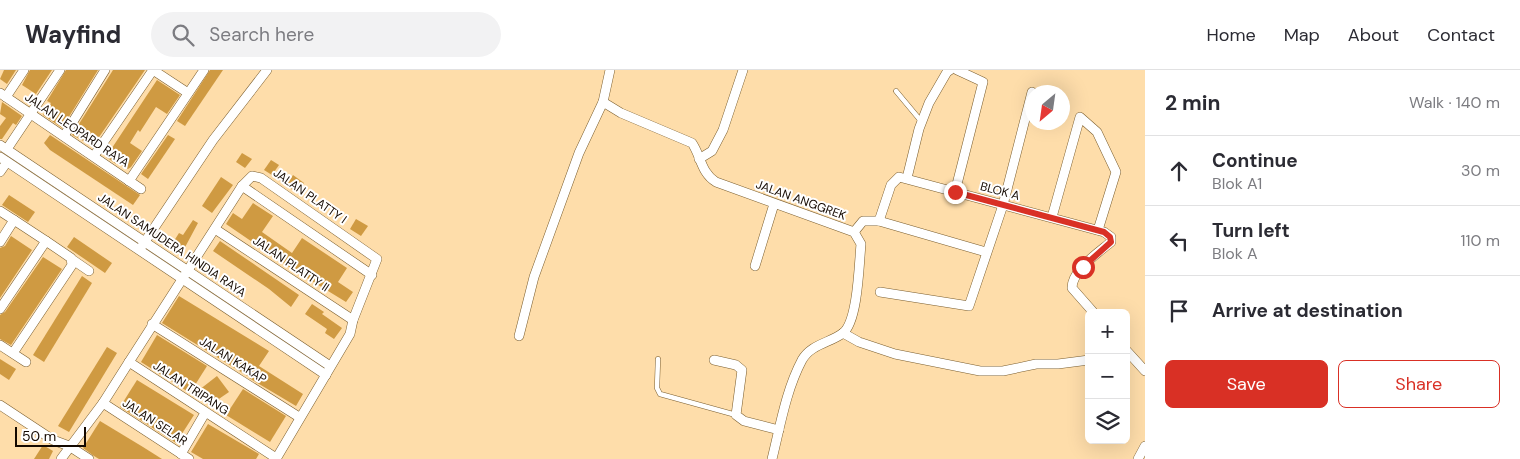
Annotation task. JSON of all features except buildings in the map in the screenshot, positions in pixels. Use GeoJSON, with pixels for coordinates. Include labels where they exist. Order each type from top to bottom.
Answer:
{"type":"FeatureCollection","features":[{"type":"Feature","properties":{"kind":"street"},"geometry":{"type":"LineString","coordinates":[[3,95],[24,70]]}},
{"type":"Feature","properties":{"kind":"street"},"geometry":{"type":"LineString","coordinates":[[3,147],[60,70]]}},
{"type":"Feature","properties":{"kind":"street"},"geometry":{"type":"LineString","coordinates":[[64,136],[106,70]]}},
{"type":"Feature","properties":{"kind":"street"},"geometry":{"type":"LineString","coordinates":[[94,156],[153,70],[188,93]]}},
{"type":"Feature","properties":{"kind":"street"},"geometry":{"type":"LineString","coordinates":[[129,181],[204,70]]}},
{"type":"Feature","properties":{"kind":"street"},"geometry":{"type":"LineString","coordinates":[[140,251],[144,242],[213,140],[267,70]]}},
{"type":"Feature","properties":{"kind":"street"},"geometry":{"type":"LineString","coordinates":[[519,336],[543,250],[579,153],[603,102],[610,70]]}},
{"type":"Feature","properties":{"kind":"street"},"geometry":{"type":"LineString","coordinates":[[699,159],[712,151],[723,130],[743,70]]}},
{"type":"Feature","properties":{"kind":"street"},"geometry":{"type":"LineString","coordinates":[[879,221],[891,186],[899,177],[907,178],[929,103],[950,70]]}},
{"type":"Feature","properties":{"kind":"street"},"geometry":{"type":"LineString","coordinates":[[955,192],[983,82],[957,70]]}},
{"type":"Feature","properties":{"kind":"street","name":"JALAN LEOPARD RAYA"},"geometry":{"type":"LineString","coordinates":[[3,95],[141,189]]}},
{"type":"Feature","properties":{"kind":"street","name":"JALAN ANGGREK"},"geometry":{"type":"LineString","coordinates":[[603,102],[632,118],[682,137],[692,143],[710,178],[774,204],[854,232],[861,244],[856,293],[851,321],[843,333]]}},
{"type":"Feature","properties":{"kind":"street"},"geometry":{"type":"LineString","coordinates":[[1052,217],[1080,117],[1097,132],[1116,172],[1098,230]]}},
{"type":"Feature","properties":{"kind":"street"},"geometry":{"type":"LineString","coordinates":[[880,292],[967,307],[970,304],[1003,205],[1025,119]]}},
{"type":"Feature","properties":{"kind":"street","name":"JALAN SAMUDERA HINDIA RAYA"},"geometry":{"type":"LineString","coordinates":[[3,147],[188,271],[328,370]]}},
{"type":"Feature","properties":{"kind":"street"},"geometry":{"type":"LineString","coordinates":[[0,172],[4,159]]}},
{"type":"Feature","properties":{"kind":"street","name":"JALAN SAMUDERA HINDIA RAYA"},"geometry":{"type":"LineString","coordinates":[[4,159],[183,280],[328,370]]}},
{"type":"Feature","properties":{"kind":"street","name":"JALAN PLATTY I"},"geometry":{"type":"LineString","coordinates":[[242,186],[252,176],[261,178],[377,259],[377,264],[353,320],[350,334],[299,417],[276,459]]}},
{"type":"Feature","properties":{"kind":"street","name":"BLOK A"},"geometry":{"type":"LineString","coordinates":[[907,178],[1098,230],[1112,239],[1083,267],[1074,279],[1072,288],[1090,309]]}},
{"type":"Feature","properties":{"kind":"street"},"geometry":{"type":"LineString","coordinates":[[102,403],[242,186],[372,275]]}},
{"type":"Feature","properties":{"kind":"street"},"geometry":{"type":"LineString","coordinates":[[755,266],[774,204]]}},
{"type":"Feature","properties":{"kind":"street"},"geometry":{"type":"LineString","coordinates":[[0,211],[89,271]]}},
{"type":"Feature","properties":{"kind":"street"},"geometry":{"type":"LineString","coordinates":[[0,242],[14,220]]}},
{"type":"Feature","properties":{"kind":"street"},"geometry":{"type":"LineString","coordinates":[[854,232],[863,221],[879,221],[986,252]]}},
{"type":"Feature","properties":{"kind":"street","name":"JALAN PLATTY II"},"geometry":{"type":"LineString","coordinates":[[215,228],[353,320]]}},
{"type":"Feature","properties":{"kind":"street"},"geometry":{"type":"LineString","coordinates":[[125,241],[130,233]]}},
{"type":"Feature","properties":{"kind":"street"},"geometry":{"type":"LineString","coordinates":[[0,309],[46,241]]}},
{"type":"Feature","properties":{"kind":"street"},"geometry":{"type":"LineString","coordinates":[[13,354],[73,260]]}},
{"type":"Feature","properties":{"kind":"street","name":"JALAN KAKAP"},"geometry":{"type":"LineString","coordinates":[[152,324],[299,417]]}},
{"type":"Feature","properties":{"kind":"street"},"geometry":{"type":"LineString","coordinates":[[772,459],[779,430],[802,360],[820,344],[843,333],[859,342],[895,354],[980,371],[1003,372],[1036,364],[1058,364],[1085,361]]}},
{"type":"Feature","properties":{"kind":"street"},"geometry":{"type":"LineString","coordinates":[[0,345],[26,362]]}},
{"type":"Feature","properties":{"kind":"street"},"geometry":{"type":"LineString","coordinates":[[1130,354],[1145,371]]}},
{"type":"Feature","properties":{"kind":"street"},"geometry":{"type":"LineString","coordinates":[[714,360],[736,365],[742,370],[736,415],[744,420],[779,430]]}},
{"type":"Feature","properties":{"kind":"street","name":"JALAN TRIPANG"},"geometry":{"type":"LineString","coordinates":[[129,362],[276,459]]}},
{"type":"Feature","properties":{"kind":"street","name":"JALAN SELAR"},"geometry":{"type":"LineString","coordinates":[[63,458],[69,446],[102,403],[185,456]]}},
{"type":"Feature","properties":{"kind":"street"},"geometry":{"type":"LineString","coordinates":[[0,405],[53,440],[69,446],[89,459]]}},
{"type":"Feature","properties":{"kind":"street"},"geometry":{"type":"LineString","coordinates":[[185,456],[205,413]]}},
{"type":"Feature","properties":{"kind":"street"},"geometry":{"type":"LineString","coordinates":[[53,440],[63,458]]}},
{"type":"Feature","properties":{"kind":"street"},"geometry":{"type":"LineString","coordinates":[[1138,459],[1145,446]]}},
{"type":"Feature","properties":{"kind":"lane"},"geometry":{"type":"LineString","coordinates":[[896,91],[922,122]]}},
{"type":"Feature","properties":{"kind":"lane"},"geometry":{"type":"LineString","coordinates":[[658,359],[657,388],[660,394],[736,415]]}},
{"type":"Feature","properties":{"kind":"route"},"geometry":{"type":"LineString","coordinates":[[955,192],[1104,232],[1112,239],[1111,242],[1083,267]]}}]}
